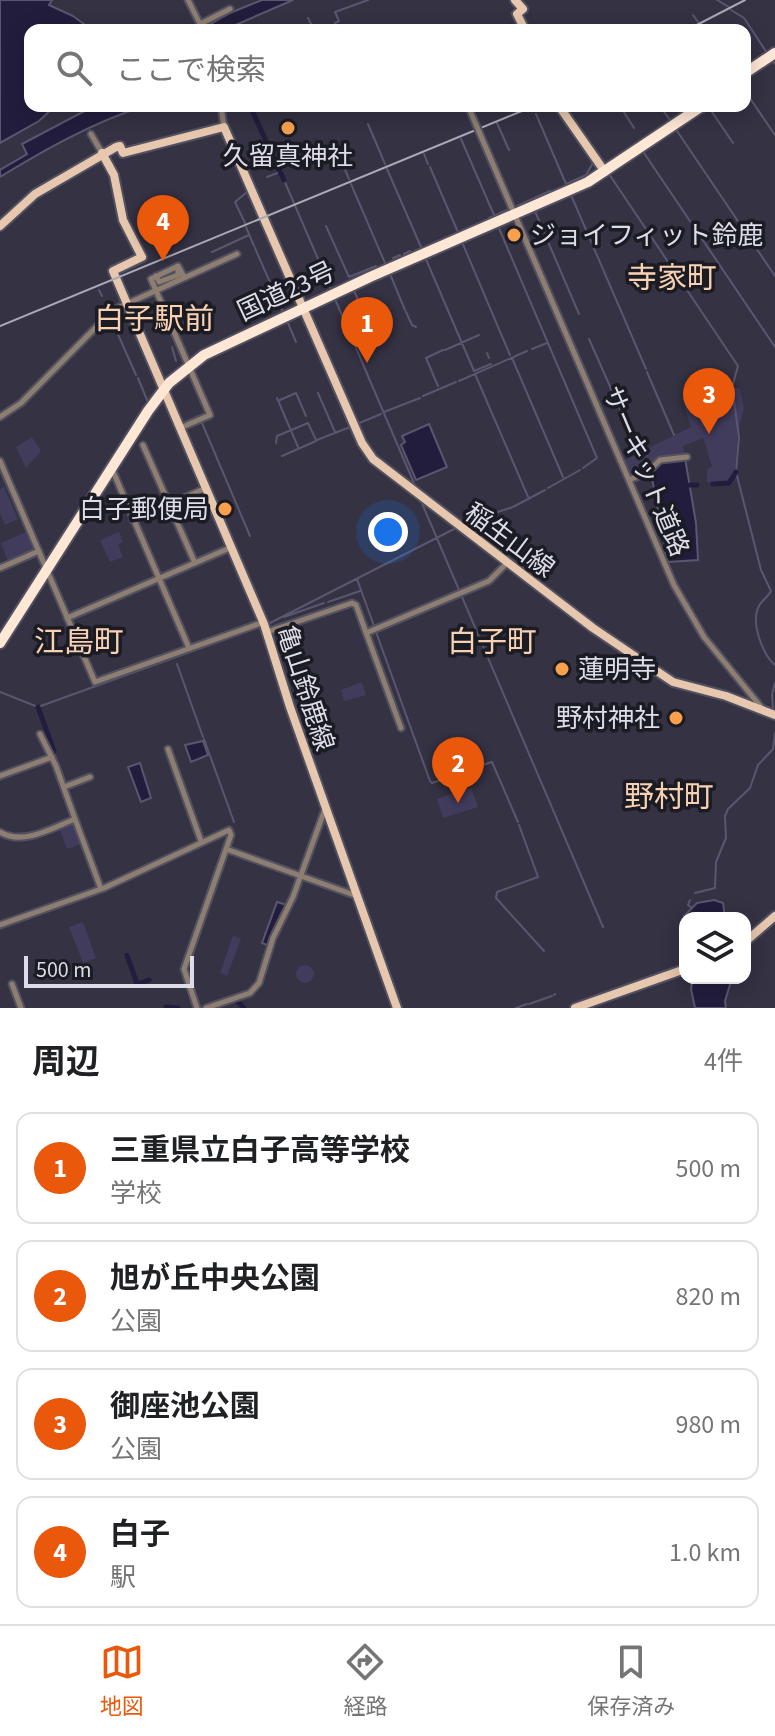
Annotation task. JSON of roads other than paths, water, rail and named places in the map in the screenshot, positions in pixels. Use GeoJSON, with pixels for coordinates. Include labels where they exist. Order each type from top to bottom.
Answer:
{"type":"FeatureCollection","features":[{"type":"Feature","properties":{"kind":"highway"},"geometry":{"type":"LineString","coordinates":[[751,71],[775,54]]}},
{"type":"Feature","properties":{"kind":"highway","name":"国道23号"},"geometry":{"type":"LineString","coordinates":[[0,643],[110,466],[163,388],[188,364],[213,345],[604,171],[690,112]]}},
{"type":"Feature","properties":{"kind":"highway","name":"国道23号"},"geometry":{"type":"LineString","coordinates":[[0,636],[46,568]]}},
{"type":"Feature","properties":{"kind":"main road"},"geometry":{"type":"LineString","coordinates":[[515,0],[523,24]]}},
{"type":"Feature","properties":{"kind":"main road"},"geometry":{"type":"LineString","coordinates":[[563,112],[604,171]]}},
{"type":"Feature","properties":{"kind":"main road"},"geometry":{"type":"LineString","coordinates":[[0,226],[35,194],[102,153],[120,146],[123,153],[224,127]]}},
{"type":"Feature","properties":{"kind":"main road","name":"稲生山線"},"geometry":{"type":"LineString","coordinates":[[224,127],[365,449],[380,466],[593,628],[668,680],[726,696],[772,717]]}},
{"type":"Feature","properties":{"kind":"main road","name":"亀山鈴鹿線"},"geometry":{"type":"LineString","coordinates":[[102,153],[114,175],[123,220],[142,257],[113,271],[264,622],[290,707],[397,1008]]}},
{"type":"Feature","properties":{"kind":"main road"},"geometry":{"type":"LineString","coordinates":[[751,937],[775,916]]}},
{"type":"Feature","properties":{"kind":"main road"},"geometry":{"type":"LineString","coordinates":[[575,1008],[679,971]]}},
{"type":"Feature","properties":{"kind":"street"},"geometry":{"type":"LineString","coordinates":[[188,0],[200,24]]}},
{"type":"Feature","properties":{"kind":"street"},"geometry":{"type":"LineString","coordinates":[[206,24],[230,9]]}},
{"type":"Feature","properties":{"kind":"street"},"geometry":{"type":"LineString","coordinates":[[222,112],[224,127]]}},
{"type":"Feature","properties":{"kind":"street","name":"サーキット道路"},"geometry":{"type":"LineString","coordinates":[[471,112],[674,585],[711,647],[772,717]]}},
{"type":"Feature","properties":{"kind":"street"},"geometry":{"type":"LineString","coordinates":[[91,134],[102,153]]}},
{"type":"Feature","properties":{"kind":"street"},"geometry":{"type":"LineString","coordinates":[[0,417],[21,403],[110,313],[126,302],[237,254]]}},
{"type":"Feature","properties":{"kind":"street"},"geometry":{"type":"LineString","coordinates":[[180,428],[210,415],[151,279],[175,267],[179,267],[184,277]]}},
{"type":"Feature","properties":{"kind":"street"},"geometry":{"type":"LineString","coordinates":[[143,445],[195,563]]}},
{"type":"Feature","properties":{"kind":"street"},"geometry":{"type":"LineString","coordinates":[[629,480],[649,472],[660,460],[687,457]]}},
{"type":"Feature","properties":{"kind":"street"},"geometry":{"type":"LineString","coordinates":[[0,461],[95,682],[264,622]]}},
{"type":"Feature","properties":{"kind":"street"},"geometry":{"type":"LineString","coordinates":[[110,466],[189,648]]}},
{"type":"Feature","properties":{"kind":"street"},"geometry":{"type":"LineString","coordinates":[[133,520],[206,488]]}},
{"type":"Feature","properties":{"kind":"street"},"geometry":{"type":"LineString","coordinates":[[67,618],[232,547]]}},
{"type":"Feature","properties":{"kind":"street"},"geometry":{"type":"LineString","coordinates":[[0,568],[39,551]]}},
{"type":"Feature","properties":{"kind":"street"},"geometry":{"type":"LineString","coordinates":[[366,633],[493,578],[507,563]]}},
{"type":"Feature","properties":{"kind":"street"},"geometry":{"type":"LineString","coordinates":[[267,632],[353,603],[356,605],[401,728]]}},
{"type":"Feature","properties":{"kind":"street"},"geometry":{"type":"LineString","coordinates":[[40,734],[64,787],[101,889]]}},
{"type":"Feature","properties":{"kind":"street"},"geometry":{"type":"LineString","coordinates":[[168,749],[201,841]]}},
{"type":"Feature","properties":{"kind":"street"},"geometry":{"type":"LineString","coordinates":[[0,776],[52,757]]}},
{"type":"Feature","properties":{"kind":"street"},"geometry":{"type":"LineString","coordinates":[[64,787],[90,777]]}},
{"type":"Feature","properties":{"kind":"street"},"geometry":{"type":"LineString","coordinates":[[206,1008],[250,993],[259,983],[273,938],[301,876],[326,808]]}},
{"type":"Feature","properties":{"kind":"street"},"geometry":{"type":"LineString","coordinates":[[0,832],[18,839],[75,819]]}},
{"type":"Feature","properties":{"kind":"street"},"geometry":{"type":"LineString","coordinates":[[0,925],[101,889],[229,830],[231,834],[184,969],[197,1008]]}},
{"type":"Feature","properties":{"kind":"street"},"geometry":{"type":"LineString","coordinates":[[226,849],[357,896]]}},
{"type":"Feature","properties":{"kind":"street"},"geometry":{"type":"LineString","coordinates":[[12,984],[21,1008]]}},
{"type":"Feature","properties":{"kind":"waterway"},"geometry":{"type":"LineString","coordinates":[[335,23],[339,21],[335,12],[368,0]]}},
{"type":"Feature","properties":{"kind":"waterway"},"geometry":{"type":"LineString","coordinates":[[717,0],[729,7]]}},
{"type":"Feature","properties":{"kind":"waterway"},"geometry":{"type":"LineString","coordinates":[[731,10],[748,24]]}},
{"type":"Feature","properties":{"kind":"waterway"},"geometry":{"type":"LineString","coordinates":[[693,15],[698,22]]}},
{"type":"Feature","properties":{"kind":"waterway"},"geometry":{"type":"LineString","coordinates":[[308,18],[311,24]]}},
{"type":"Feature","properties":{"kind":"waterway"},"geometry":{"type":"LineString","coordinates":[[751,29],[767,53]]}},
{"type":"Feature","properties":{"kind":"waterway"},"geometry":{"type":"LineString","coordinates":[[751,100],[775,135]]}},
{"type":"Feature","properties":{"kind":"waterway"},"geometry":{"type":"LineString","coordinates":[[253,112],[284,180]]}},
{"type":"Feature","properties":{"kind":"waterway"},"geometry":{"type":"LineString","coordinates":[[624,112],[634,128]]}},
{"type":"Feature","properties":{"kind":"waterway"},"geometry":{"type":"LineString","coordinates":[[664,112],[670,120]]}},
{"type":"Feature","properties":{"kind":"waterway"},"geometry":{"type":"LineString","coordinates":[[712,112],[733,143]]}},
{"type":"Feature","properties":{"kind":"waterway"},"geometry":{"type":"LineString","coordinates":[[536,114],[566,184],[586,175],[594,161]]}},
{"type":"Feature","properties":{"kind":"waterway"},"geometry":{"type":"LineString","coordinates":[[497,123],[509,150]]}},
{"type":"Feature","properties":{"kind":"waterway"},"geometry":{"type":"LineString","coordinates":[[368,124],[385,164]]}},
{"type":"Feature","properties":{"kind":"waterway"},"geometry":{"type":"LineString","coordinates":[[675,128],[775,276]]}},
{"type":"Feature","properties":{"kind":"waterway"},"geometry":{"type":"LineString","coordinates":[[461,139],[494,215]]}},
{"type":"Feature","properties":{"kind":"waterway"},"geometry":{"type":"LineString","coordinates":[[333,141],[349,179]]}},
{"type":"Feature","properties":{"kind":"waterway"},"geometry":{"type":"LineString","coordinates":[[642,150],[775,347]]}},
{"type":"Feature","properties":{"kind":"waterway"},"geometry":{"type":"LineString","coordinates":[[424,154],[428,164]]}},
{"type":"Feature","properties":{"kind":"waterway"},"geometry":{"type":"LineString","coordinates":[[430,167],[457,230]]}},
{"type":"Feature","properties":{"kind":"waterway"},"geometry":{"type":"LineString","coordinates":[[387,169],[421,247]]}},
{"type":"Feature","properties":{"kind":"waterway"},"geometry":{"type":"LineString","coordinates":[[267,177],[280,172]]}},
{"type":"Feature","properties":{"kind":"waterway"},"geometry":{"type":"LineString","coordinates":[[609,174],[738,366],[733,384]]}},
{"type":"Feature","properties":{"kind":"waterway"},"geometry":{"type":"LineString","coordinates":[[284,180],[331,289]]}},
{"type":"Feature","properties":{"kind":"waterway"},"geometry":{"type":"LineString","coordinates":[[351,184],[385,263]]}},
{"type":"Feature","properties":{"kind":"waterway"},"geometry":{"type":"LineString","coordinates":[[517,206],[550,191]]}},
{"type":"Feature","properties":{"kind":"waterway"},"geometry":{"type":"LineString","coordinates":[[245,223],[235,202],[247,192]]}},
{"type":"Feature","properties":{"kind":"waterway"},"geometry":{"type":"LineString","coordinates":[[571,195],[646,369]]}},
{"type":"Feature","properties":{"kind":"waterway"},"geometry":{"type":"LineString","coordinates":[[534,209],[579,314]]}},
{"type":"Feature","properties":{"kind":"waterway"},"geometry":{"type":"LineString","coordinates":[[489,218],[507,210]]}},
{"type":"Feature","properties":{"kind":"waterway"},"geometry":{"type":"LineString","coordinates":[[326,226],[349,277],[376,266]]}},
{"type":"Feature","properties":{"kind":"waterway"},"geometry":{"type":"LineString","coordinates":[[498,226],[597,458],[583,468]]}},
{"type":"Feature","properties":{"kind":"waterway"},"geometry":{"type":"LineString","coordinates":[[246,227],[254,246]]}},
{"type":"Feature","properties":{"kind":"waterway"},"geometry":{"type":"LineString","coordinates":[[212,252],[249,235]]}},
{"type":"Feature","properties":{"kind":"waterway"},"geometry":{"type":"LineString","coordinates":[[462,242],[510,355]]}},
{"type":"Feature","properties":{"kind":"waterway"},"geometry":{"type":"LineString","coordinates":[[255,248],[282,310]]}},
{"type":"Feature","properties":{"kind":"waterway"},"geometry":{"type":"LineString","coordinates":[[404,254],[410,251]]}},
{"type":"Feature","properties":{"kind":"waterway"},"geometry":{"type":"LineString","coordinates":[[393,258],[400,255]]}},
{"type":"Feature","properties":{"kind":"waterway"},"geometry":{"type":"LineString","coordinates":[[425,257],[474,371],[491,364]]}},
{"type":"Feature","properties":{"kind":"waterway"},"geometry":{"type":"LineString","coordinates":[[390,274],[405,310]]}},
{"type":"Feature","properties":{"kind":"waterway"},"geometry":{"type":"LineString","coordinates":[[99,290],[102,296]]}},
{"type":"Feature","properties":{"kind":"waterway"},"geometry":{"type":"LineString","coordinates":[[354,291],[360,304]]}},
{"type":"Feature","properties":{"kind":"waterway"},"geometry":{"type":"LineString","coordinates":[[335,299],[416,488]]}},
{"type":"Feature","properties":{"kind":"waterway"},"geometry":{"type":"LineString","coordinates":[[406,312],[416,327]]}},
{"type":"Feature","properties":{"kind":"waterway"},"geometry":{"type":"LineString","coordinates":[[287,321],[296,342]]}},
{"type":"Feature","properties":{"kind":"waterway"},"geometry":{"type":"LineString","coordinates":[[113,323],[136,375]]}},
{"type":"Feature","properties":{"kind":"waterway"},"geometry":{"type":"LineString","coordinates":[[445,350],[479,335]]}},
{"type":"Feature","properties":{"kind":"waterway"},"geometry":{"type":"LineString","coordinates":[[589,339],[639,452]]}},
{"type":"Feature","properties":{"kind":"waterway"},"geometry":{"type":"LineString","coordinates":[[532,349],[547,343]]}},
{"type":"Feature","properties":{"kind":"waterway"},"geometry":{"type":"LineString","coordinates":[[172,347],[176,361]]}},
{"type":"Feature","properties":{"kind":"waterway"},"geometry":{"type":"LineString","coordinates":[[438,386],[426,358],[443,350]]}},
{"type":"Feature","properties":{"kind":"waterway"},"geometry":{"type":"LineString","coordinates":[[459,381],[527,351]]}},
{"type":"Feature","properties":{"kind":"waterway"},"geometry":{"type":"LineString","coordinates":[[487,353],[489,358]]}},
{"type":"Feature","properties":{"kind":"waterway"},"geometry":{"type":"LineString","coordinates":[[512,358],[563,477]]}},
{"type":"Feature","properties":{"kind":"waterway"},"geometry":{"type":"LineString","coordinates":[[647,372],[674,435]]}},
{"type":"Feature","properties":{"kind":"waterway"},"geometry":{"type":"LineString","coordinates":[[475,374],[529,499]]}},
{"type":"Feature","properties":{"kind":"waterway"},"geometry":{"type":"LineString","coordinates":[[138,378],[147,400]]}},
{"type":"Feature","properties":{"kind":"waterway"},"geometry":{"type":"LineString","coordinates":[[423,396],[456,382]]}},
{"type":"Feature","properties":{"kind":"waterway"},"geometry":{"type":"LineString","coordinates":[[732,387],[739,437],[736,472],[761,570],[771,591],[759,606],[757,629],[762,646],[775,665]]}},
{"type":"Feature","properties":{"kind":"waterway"},"geometry":{"type":"LineString","coordinates":[[280,400],[296,393],[306,416]]}},
{"type":"Feature","properties":{"kind":"waterway"},"geometry":{"type":"LineString","coordinates":[[318,393],[335,432]]}},
{"type":"Feature","properties":{"kind":"waterway"},"geometry":{"type":"LineString","coordinates":[[277,398],[298,447]]}},
{"type":"Feature","properties":{"kind":"waterway"},"geometry":{"type":"LineString","coordinates":[[384,412],[420,398]]}},
{"type":"Feature","properties":{"kind":"waterway"},"geometry":{"type":"LineString","coordinates":[[357,424],[381,414]]}},
{"type":"Feature","properties":{"kind":"waterway"},"geometry":{"type":"LineString","coordinates":[[202,423],[250,536]]}},
{"type":"Feature","properties":{"kind":"waterway"},"geometry":{"type":"LineString","coordinates":[[276,443],[277,436],[308,423],[316,440]]}},
{"type":"Feature","properties":{"kind":"waterway"},"geometry":{"type":"LineString","coordinates":[[317,440],[350,427]]}},
{"type":"Feature","properties":{"kind":"waterway"},"geometry":{"type":"LineString","coordinates":[[282,456],[316,441]]}},
{"type":"Feature","properties":{"kind":"waterway"},"geometry":{"type":"LineString","coordinates":[[548,488],[580,470]]}},
{"type":"Feature","properties":{"kind":"waterway"},"geometry":{"type":"LineString","coordinates":[[713,484],[729,483],[736,472]]}},
{"type":"Feature","properties":{"kind":"waterway"},"geometry":{"type":"LineString","coordinates":[[690,485],[697,485]]}},
{"type":"Feature","properties":{"kind":"waterway"},"geometry":{"type":"LineString","coordinates":[[461,524],[513,507],[545,490]]}},
{"type":"Feature","properties":{"kind":"waterway"},"geometry":{"type":"LineString","coordinates":[[421,501],[603,927]]}},
{"type":"Feature","properties":{"kind":"waterway"},"geometry":{"type":"LineString","coordinates":[[268,624],[458,527]]}},
{"type":"Feature","properties":{"kind":"waterway"},"geometry":{"type":"LineString","coordinates":[[357,579],[374,626]]}},
{"type":"Feature","properties":{"kind":"waterway"},"geometry":{"type":"LineString","coordinates":[[328,602],[360,591]]}},
{"type":"Feature","properties":{"kind":"waterway"},"geometry":{"type":"LineString","coordinates":[[284,617],[324,603]]}},
{"type":"Feature","properties":{"kind":"waterway"},"geometry":{"type":"LineString","coordinates":[[0,692],[38,707],[262,626]]}},
{"type":"Feature","properties":{"kind":"waterway"},"geometry":{"type":"LineString","coordinates":[[376,632],[430,781],[432,783],[467,771]]}},
{"type":"Feature","properties":{"kind":"waterway"},"geometry":{"type":"LineString","coordinates":[[177,664],[203,737]]}},
{"type":"Feature","properties":{"kind":"waterway"},"geometry":{"type":"LineString","coordinates":[[773,709],[775,683]]}},
{"type":"Feature","properties":{"kind":"waterway"},"geometry":{"type":"LineString","coordinates":[[38,707],[54,751]]}},
{"type":"Feature","properties":{"kind":"waterway"},"geometry":{"type":"LineString","coordinates":[[695,893],[715,888],[716,862],[726,838],[725,816],[728,809],[750,788],[758,765],[773,749],[775,733]]}},
{"type":"Feature","properties":{"kind":"waterway"},"geometry":{"type":"LineString","coordinates":[[204,739],[234,822]]}},
{"type":"Feature","properties":{"kind":"waterway"},"geometry":{"type":"LineString","coordinates":[[482,765],[492,762],[518,822]]}},
{"type":"Feature","properties":{"kind":"waterway"},"geometry":{"type":"LineString","coordinates":[[470,770],[479,766]]}},
{"type":"Feature","properties":{"kind":"waterway"},"geometry":{"type":"LineString","coordinates":[[519,825],[538,877],[497,892],[496,898],[544,951]]}},
{"type":"Feature","properties":{"kind":"waterway"},"geometry":{"type":"LineString","coordinates":[[690,900],[688,905],[692,908]]}},
{"type":"Feature","properties":{"kind":"waterway"},"geometry":{"type":"LineString","coordinates":[[127,955],[137,984],[149,980]]}},
{"type":"Feature","properties":{"kind":"waterway"},"geometry":{"type":"LineString","coordinates":[[529,1004],[552,996]]}},
{"type":"Feature","properties":{"kind":"waterway"},"geometry":{"type":"LineString","coordinates":[[236,1000],[244,1008]]}},
{"type":"Feature","properties":{"kind":"waterway"},"geometry":{"type":"LineString","coordinates":[[516,1008],[527,1004]]}},
{"type":"Feature","properties":{"kind":"waterway"},"geometry":{"type":"LineString","coordinates":[[166,1007],[178,1008]]}},
{"type":"Feature","properties":{"kind":"railway"},"geometry":{"type":"LineString","coordinates":[[699,24],[745,0]]}},
{"type":"Feature","properties":{"kind":"railway"},"geometry":{"type":"LineString","coordinates":[[0,326],[519,112]]}},
{"type":"Feature","properties":{"kind":"place","name":"久留真神社"},"geometry":{"type":"Point","coordinates":[288,128]}},
{"type":"Feature","properties":{"kind":"place","name":"ジョイフィット鈴鹿"},"geometry":{"type":"Point","coordinates":[514,235]}},
{"type":"Feature","properties":{"kind":"place","name":"白子"},"geometry":{"type":"Point","coordinates":[163,261]}},
{"type":"Feature","properties":{"kind":"place","name":"三重県立白子高等学校"},"geometry":{"type":"Point","coordinates":[367,363]}},
{"type":"Feature","properties":{"kind":"place","name":"御座池公園"},"geometry":{"type":"Point","coordinates":[709,434]}},
{"type":"Feature","properties":{"kind":"place","name":"白子郵便局"},"geometry":{"type":"Point","coordinates":[225,509]}},
{"type":"Feature","properties":{"kind":"place","name":"蓮明寺"},"geometry":{"type":"Point","coordinates":[562,669]}},
{"type":"Feature","properties":{"kind":"place","name":"野村神社"},"geometry":{"type":"Point","coordinates":[676,718]}},
{"type":"Feature","properties":{"kind":"place","name":"旭が丘中央公園"},"geometry":{"type":"Point","coordinates":[458,803]}},
{"type":"Feature","properties":{"kind":"district","name":"寺家町"},"geometry":{"type":"Point","coordinates":[672,278]}},
{"type":"Feature","properties":{"kind":"district","name":"白子駅前"},"geometry":{"type":"Point","coordinates":[154,319]}},
{"type":"Feature","properties":{"kind":"district","name":"江島町"},"geometry":{"type":"Point","coordinates":[79,642]}},
{"type":"Feature","properties":{"kind":"district","name":"白子町"},"geometry":{"type":"Point","coordinates":[492,642]}},
{"type":"Feature","properties":{"kind":"district","name":"野村町"},"geometry":{"type":"Point","coordinates":[669,797]}}]}
